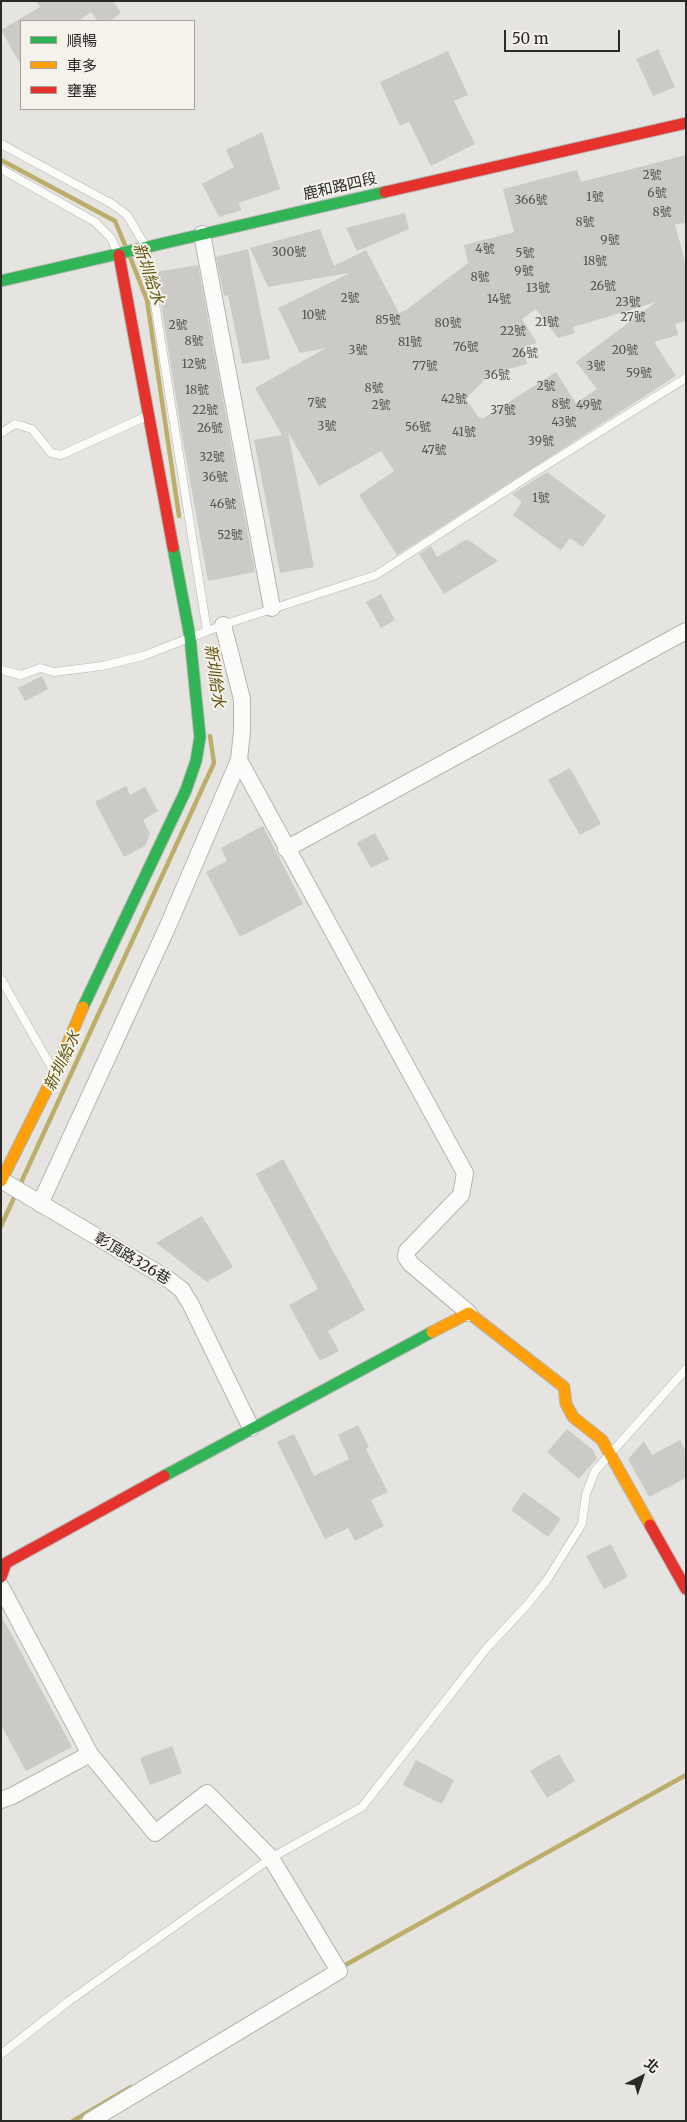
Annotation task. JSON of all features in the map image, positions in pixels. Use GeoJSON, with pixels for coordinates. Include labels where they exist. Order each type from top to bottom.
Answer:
{"type":"FeatureCollection","features":[{"type":"Feature","properties":{"kind":"street","name":"鹿和路四段"},"geometry":{"type":"LineString","coordinates":[[1,281],[686,123]]}},
{"type":"Feature","properties":{"kind":"street"},"geometry":{"type":"LineString","coordinates":[[202,234],[272,608]]}},
{"type":"Feature","properties":{"kind":"street"},"geometry":{"type":"LineString","coordinates":[[3,1181],[55,1074],[73,1029],[186,790],[196,761],[200,737],[190,637],[118,255]]}},
{"type":"Feature","properties":{"kind":"street"},"geometry":{"type":"LineString","coordinates":[[40,1204],[167,928],[240,760],[242,699],[223,625]]}},
{"type":"Feature","properties":{"kind":"street"},"geometry":{"type":"LineString","coordinates":[[286,849],[686,631]]}},
{"type":"Feature","properties":{"kind":"street"},"geometry":{"type":"LineString","coordinates":[[240,760],[286,849],[465,1173],[460,1195],[407,1250],[406,1258],[469,1313],[564,1387],[566,1404],[573,1417],[602,1440],[608,1454],[686,1589]]}},
{"type":"Feature","properties":{"kind":"street","name":"彰頂路326巷"},"geometry":{"type":"LineString","coordinates":[[3,1181],[168,1279],[182,1290],[191,1304],[251,1428]]}},
{"type":"Feature","properties":{"kind":"street"},"geometry":{"type":"LineString","coordinates":[[1,1577],[6,1563],[251,1428],[469,1313]]}},
{"type":"Feature","properties":{"kind":"street"},"geometry":{"type":"LineString","coordinates":[[1,1587],[90,1754],[155,1833],[207,1793],[271,1858],[339,1972],[90,2121]]}},
{"type":"Feature","properties":{"kind":"street"},"geometry":{"type":"LineString","coordinates":[[1,1800],[90,1754]]}},
{"type":"Feature","properties":{"kind":"lane"},"geometry":{"type":"LineString","coordinates":[[1,144],[112,204],[127,215],[146,247],[207,631]]}},
{"type":"Feature","properties":{"kind":"lane"},"geometry":{"type":"LineString","coordinates":[[1,168],[95,222],[111,238],[118,255]]}},
{"type":"Feature","properties":{"kind":"lane"},"geometry":{"type":"LineString","coordinates":[[1,670],[21,676],[40,668],[54,672],[102,666],[143,656],[223,625],[376,575],[532,474],[686,378]]}},
{"type":"Feature","properties":{"kind":"lane"},"geometry":{"type":"LineString","coordinates":[[1,433],[15,424],[32,429],[51,453],[61,455],[149,415]]}},
{"type":"Feature","properties":{"kind":"lane"},"geometry":{"type":"LineString","coordinates":[[1,978],[55,1074]]}},
{"type":"Feature","properties":{"kind":"lane"},"geometry":{"type":"LineString","coordinates":[[1,2054],[69,2002],[271,1858],[362,1807],[486,1648],[527,1606],[547,1580],[582,1524],[586,1494],[595,1471],[608,1454],[686,1369]]}},
{"type":"Feature","properties":{"kind":"building"},"geometry":{"type":"Polygon","coordinates":[[[36,1],[113,1],[121,13],[111,20],[97,20],[91,12],[79,20],[20,20],[20,63],[1,30],[40,7],[36,1]]]}},
{"type":"Feature","properties":{"kind":"building"},"geometry":{"type":"Polygon","coordinates":[[[658,49],[675,87],[653,96],[636,59],[658,49]]]}},
{"type":"Feature","properties":{"kind":"building"},"geometry":{"type":"Polygon","coordinates":[[[448,51],[468,95],[454,101],[475,144],[431,166],[409,122],[400,126],[380,82],[448,51]]]}},
{"type":"Feature","properties":{"kind":"building"},"geometry":{"type":"Polygon","coordinates":[[[262,132],[280,189],[238,203],[242,210],[219,217],[202,184],[234,167],[226,150],[262,132]]]}},
{"type":"Feature","properties":{"kind":"building"},"geometry":{"type":"Polygon","coordinates":[[[686,155],[686,223],[675,224],[686,266],[686,321],[675,324],[678,335],[654,342],[676,376],[397,555],[359,495],[394,471],[381,451],[319,486],[288,432],[314,567],[280,573],[254,440],[282,435],[255,388],[326,348],[300,353],[278,308],[348,273],[268,287],[250,248],[320,229],[334,266],[366,250],[399,313],[406,310],[468,263],[464,245],[514,232],[503,189],[577,170],[581,182],[686,155]],[[656,302],[573,327],[575,333],[558,338],[536,309],[522,319],[537,343],[523,347],[527,364],[490,374],[466,399],[479,418],[481,417],[482,419],[556,372],[576,403],[597,389],[576,362],[656,302]]]}},
{"type":"Feature","properties":{"kind":"building"},"geometry":{"type":"Polygon","coordinates":[[[405,213],[409,229],[357,251],[346,228],[405,213]]]}},
{"type":"Feature","properties":{"kind":"building"},"geometry":{"type":"Polygon","coordinates":[[[248,249],[270,359],[242,364],[228,295],[224,296],[216,257],[248,249]]]}},
{"type":"Feature","properties":{"kind":"building"},"geometry":{"type":"Polygon","coordinates":[[[198,265],[255,572],[208,581],[182,436],[156,272],[198,265]]]}},
{"type":"Feature","properties":{"kind":"building"},"geometry":{"type":"Polygon","coordinates":[[[547,472],[606,516],[583,547],[570,538],[561,550],[513,515],[522,502],[512,494],[547,472]]]}},
{"type":"Feature","properties":{"kind":"building"},"geometry":{"type":"Polygon","coordinates":[[[467,539],[498,561],[444,594],[419,554],[431,546],[437,557],[467,539]]]}},
{"type":"Feature","properties":{"kind":"building"},"geometry":{"type":"Polygon","coordinates":[[[381,594],[395,620],[381,628],[366,602],[381,594]]]}},
{"type":"Feature","properties":{"kind":"building"},"geometry":{"type":"Polygon","coordinates":[[[42,676],[48,689],[25,701],[18,688],[42,676]]]}},
{"type":"Feature","properties":{"kind":"building"},"geometry":{"type":"Polygon","coordinates":[[[570,768],[601,824],[580,835],[548,780],[570,768]]]}},
{"type":"Feature","properties":{"kind":"building"},"geometry":{"type":"Polygon","coordinates":[[[126,786],[130,795],[145,787],[158,811],[143,820],[150,834],[145,846],[124,857],[95,802],[126,786]]]}},
{"type":"Feature","properties":{"kind":"building"},"geometry":{"type":"Polygon","coordinates":[[[263,826],[303,904],[240,937],[206,872],[227,861],[221,848],[263,826]]]}},
{"type":"Feature","properties":{"kind":"building"},"geometry":{"type":"Polygon","coordinates":[[[375,833],[389,859],[371,868],[357,843],[375,833]]]}},
{"type":"Feature","properties":{"kind":"building"},"geometry":{"type":"Polygon","coordinates":[[[283,1159],[365,1310],[328,1331],[339,1351],[320,1361],[289,1305],[318,1289],[256,1174],[283,1159]]]}},
{"type":"Feature","properties":{"kind":"building"},"geometry":{"type":"Polygon","coordinates":[[[202,1216],[233,1267],[207,1282],[156,1243],[202,1216]]]}},
{"type":"Feature","properties":{"kind":"building"},"geometry":{"type":"Polygon","coordinates":[[[358,1425],[369,1447],[366,1449],[388,1492],[371,1500],[384,1526],[355,1541],[348,1528],[325,1539],[277,1442],[294,1434],[314,1476],[349,1459],[338,1435],[358,1425]]]}},
{"type":"Feature","properties":{"kind":"building"},"geometry":{"type":"Polygon","coordinates":[[[567,1429],[593,1450],[597,1458],[579,1479],[547,1452],[567,1429]]]}},
{"type":"Feature","properties":{"kind":"building"},"geometry":{"type":"Polygon","coordinates":[[[680,1440],[686,1452],[686,1478],[649,1497],[628,1459],[644,1441],[652,1455],[680,1440]]]}},
{"type":"Feature","properties":{"kind":"building"},"geometry":{"type":"Polygon","coordinates":[[[524,1492],[561,1519],[548,1537],[511,1510],[524,1492]]]}},
{"type":"Feature","properties":{"kind":"building"},"geometry":{"type":"Polygon","coordinates":[[[611,1544],[628,1577],[604,1589],[586,1556],[611,1544]]]}},
{"type":"Feature","properties":{"kind":"building"},"geometry":{"type":"Polygon","coordinates":[[[1,1615],[72,1747],[26,1771],[1,1725],[1,1615]]]}},
{"type":"Feature","properties":{"kind":"building"},"geometry":{"type":"Polygon","coordinates":[[[172,1746],[182,1773],[150,1785],[140,1758],[172,1746]]]}},
{"type":"Feature","properties":{"kind":"building"},"geometry":{"type":"Polygon","coordinates":[[[559,1754],[575,1781],[547,1798],[530,1771],[559,1754]]]}},
{"type":"Feature","properties":{"kind":"building"},"geometry":{"type":"Polygon","coordinates":[[[416,1760],[454,1780],[442,1804],[403,1785],[416,1760]]]}},
{"type":"Feature","properties":{"kind":"waterway","name":"新圳給水"},"geometry":{"type":"LineString","coordinates":[[1,160],[115,221],[125,245]]}},
{"type":"Feature","properties":{"kind":"waterway","name":"新圳給水"},"geometry":{"type":"LineString","coordinates":[[130,257],[147,300],[179,516]]}},
{"type":"Feature","properties":{"kind":"waterway","name":"新圳給水"},"geometry":{"type":"LineString","coordinates":[[1,1226],[214,763],[210,736]]}},
{"type":"Feature","properties":{"kind":"waterway"},"geometry":{"type":"LineString","coordinates":[[340,1968],[686,1775]]}},
{"type":"Feature","properties":{"kind":"waterway"},"geometry":{"type":"LineString","coordinates":[[73,2121],[131,2087]]}},
{"type":"Feature","properties":{"kind":"traffic: fast"},"geometry":{"type":"LineString","coordinates":[[1,281],[385,192]]}},
{"type":"Feature","properties":{"kind":"traffic: fast"},"geometry":{"type":"LineString","coordinates":[[83,1007],[186,790],[196,761],[200,737],[190,637],[173,547]]}},
{"type":"Feature","properties":{"kind":"traffic: fast"},"geometry":{"type":"LineString","coordinates":[[164,1476],[432,1332]]}},
{"type":"Feature","properties":{"kind":"traffic: slow"},"geometry":{"type":"LineString","coordinates":[[1,1181],[55,1073],[83,1007]]}},
{"type":"Feature","properties":{"kind":"traffic: slow"},"geometry":{"type":"LineString","coordinates":[[432,1332],[469,1313],[564,1387],[566,1404],[573,1417],[602,1440],[650,1525]]}},
{"type":"Feature","properties":{"kind":"traffic: jam"},"geometry":{"type":"LineString","coordinates":[[385,192],[686,123]]}},
{"type":"Feature","properties":{"kind":"traffic: jam"},"geometry":{"type":"LineString","coordinates":[[119,255],[173,547]]}},
{"type":"Feature","properties":{"kind":"traffic: jam"},"geometry":{"type":"LineString","coordinates":[[1,1577],[6,1563],[164,1476]]}},
{"type":"Feature","properties":{"kind":"traffic: jam"},"geometry":{"type":"LineString","coordinates":[[650,1525],[686,1589]]}}]}
